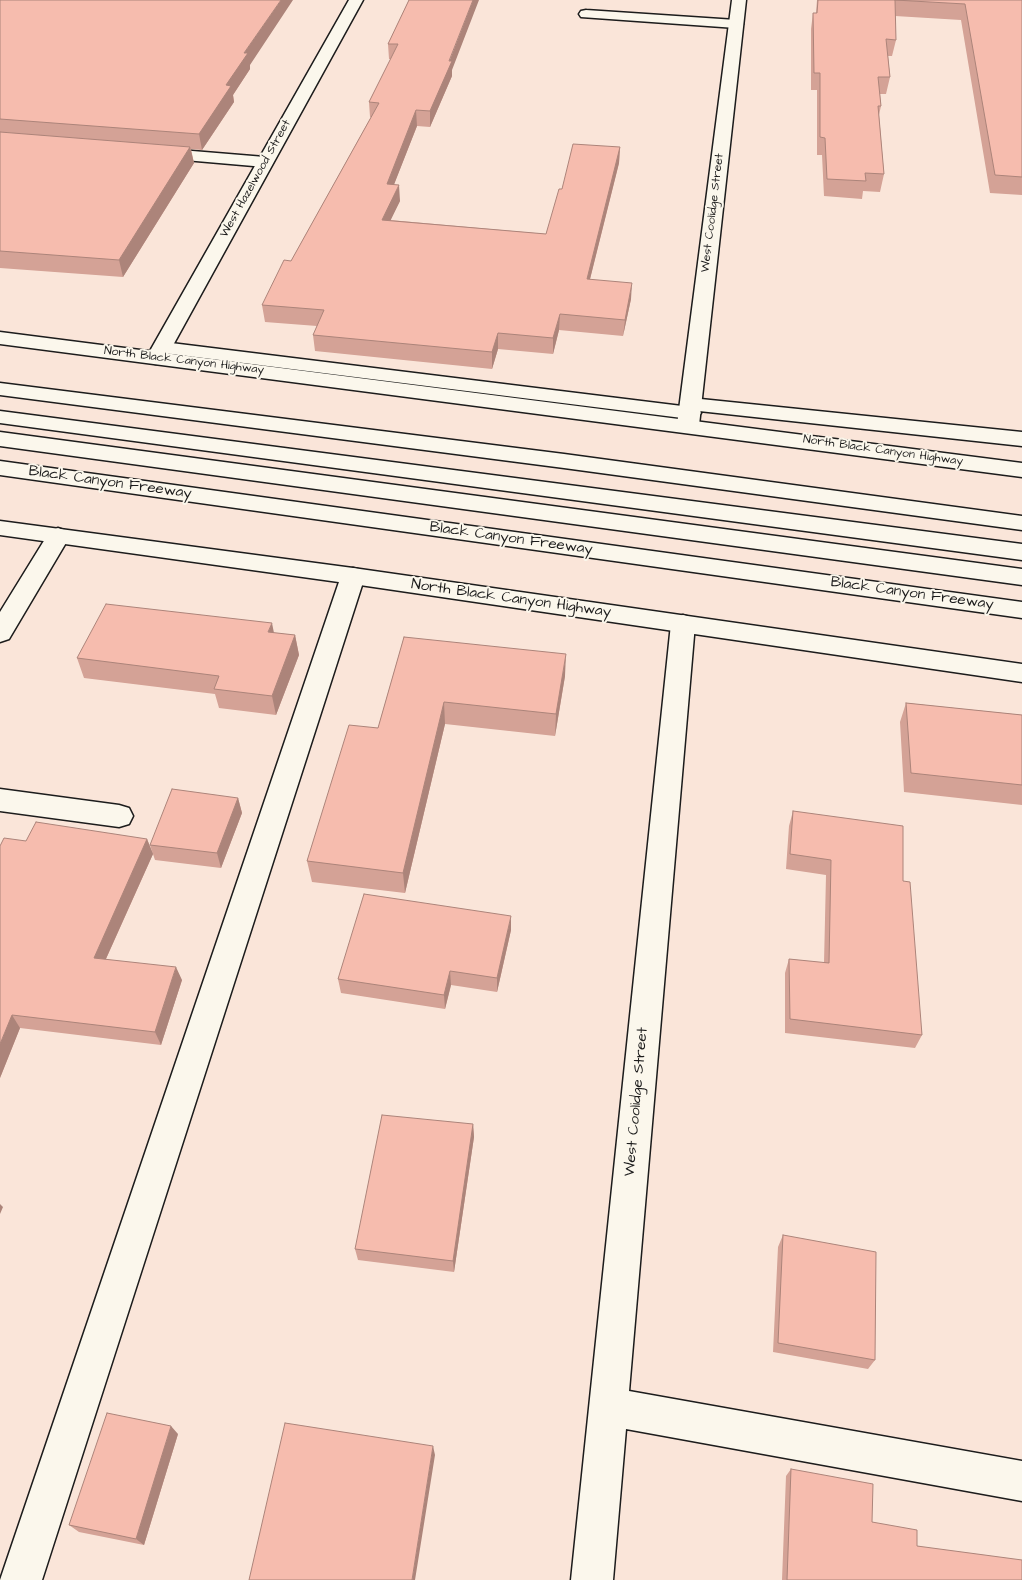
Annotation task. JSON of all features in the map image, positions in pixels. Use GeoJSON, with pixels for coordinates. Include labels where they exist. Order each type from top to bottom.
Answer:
{"type":"FeatureCollection","features":[{"type":"Feature","properties":{"kind":"main road"},"geometry":{"type":"LineString","coordinates":[[349,0],[356,0]]}},
{"type":"Feature","properties":{"kind":"main road","name":"West Hazelwood Street"},"geometry":{"type":"LineString","coordinates":[[159,352],[356,0]]}},
{"type":"Feature","properties":{"kind":"main road","name":"West Coolidge Street"},"geometry":{"type":"LineString","coordinates":[[690,414],[739,0]]}},
{"type":"Feature","properties":{"kind":"main road"},"geometry":{"type":"LineString","coordinates":[[586,14],[736,24]]}},
{"type":"Feature","properties":{"kind":"main road"},"geometry":{"type":"LineString","coordinates":[[144,152],[265,162]]}},
{"type":"Feature","properties":{"kind":"main road","name":"North Black Canyon Highway"},"geometry":{"type":"LineString","coordinates":[[0,338],[159,352],[690,414],[1022,470]]}},
{"type":"Feature","properties":{"kind":"main road"},"geometry":{"type":"LineString","coordinates":[[0,389],[564,461],[1022,523]]}},
{"type":"Feature","properties":{"kind":"main road"},"geometry":{"type":"LineString","coordinates":[[690,414],[1022,439]]}},
{"type":"Feature","properties":{"kind":"main road"},"geometry":{"type":"LineString","coordinates":[[0,417],[1022,552]]}},
{"type":"Feature","properties":{"kind":"main road"},"geometry":{"type":"LineString","coordinates":[[0,439],[1022,576]]}},
{"type":"Feature","properties":{"kind":"main road","name":"Black Canyon Freeway"},"geometry":{"type":"LineString","coordinates":[[0,468],[1022,610]]}},
{"type":"Feature","properties":{"kind":"main road","name":"North Black Canyon Highway"},"geometry":{"type":"LineString","coordinates":[[0,528],[353,576],[1022,673]]}},
{"type":"Feature","properties":{"kind":"main road"},"geometry":{"type":"LineString","coordinates":[[0,633],[58,536]]}},
{"type":"Feature","properties":{"kind":"main road"},"geometry":{"type":"LineString","coordinates":[[21,1580],[353,576]]}},
{"type":"Feature","properties":{"kind":"main road"},"geometry":{"type":"LineString","coordinates":[[983,604],[1022,616]]}},
{"type":"Feature","properties":{"kind":"main road","name":"West Coolidge Street"},"geometry":{"type":"LineString","coordinates":[[592,1580],[683,624]]}},
{"type":"Feature","properties":{"kind":"main road"},"geometry":{"type":"LineString","coordinates":[[0,800],[119,816]]}},
{"type":"Feature","properties":{"kind":"main road"},"geometry":{"type":"LineString","coordinates":[[609,1407],[1022,1482]]}},
{"type":"Feature","properties":{"kind":"building"},"geometry":{"type":"Polygon","coordinates":[[[0,0],[281,0],[244,53],[248,53],[226,85],[231,86],[199,134],[0,119],[0,0]]]}},
{"type":"Feature","properties":{"kind":"building"},"geometry":{"type":"Polygon","coordinates":[[[409,0],[473,0],[449,61],[452,61],[430,111],[416,110],[387,184],[399,185],[382,220],[546,234],[559,189],[562,189],[573,144],[620,147],[587,279],[632,283],[625,320],[560,314],[553,338],[498,333],[492,352],[313,335],[324,310],[262,305],[284,260],[291,261],[379,103],[369,102],[398,44],[388,44],[409,0]]]}},
{"type":"Feature","properties":{"kind":"building"},"geometry":{"type":"Polygon","coordinates":[[[818,0],[895,0],[896,40],[886,39],[890,77],[878,77],[881,106],[878,106],[884,174],[865,173],[866,181],[827,179],[825,138],[820,137],[820,73],[814,73],[813,13],[817,13],[818,0]]]}},
{"type":"Feature","properties":{"kind":"building"},"geometry":{"type":"Polygon","coordinates":[[[895,0],[1022,0],[1022,177],[995,175],[965,4],[895,0]]]}},
{"type":"Feature","properties":{"kind":"building"},"geometry":{"type":"Polygon","coordinates":[[[0,132],[190,147],[119,260],[0,251],[0,132]]]}},
{"type":"Feature","properties":{"kind":"building"},"geometry":{"type":"Polygon","coordinates":[[[106,604],[272,623],[268,632],[295,635],[272,696],[214,689],[219,676],[77,658],[106,604]]]}},
{"type":"Feature","properties":{"kind":"building"},"geometry":{"type":"Polygon","coordinates":[[[404,637],[566,654],[556,714],[444,702],[403,873],[307,861],[349,725],[378,728],[404,637]]]}},
{"type":"Feature","properties":{"kind":"building"},"geometry":{"type":"Polygon","coordinates":[[[906,703],[1022,715],[1022,785],[911,773],[906,703]]]}},
{"type":"Feature","properties":{"kind":"building"},"geometry":{"type":"Polygon","coordinates":[[[172,789],[238,798],[217,853],[150,845],[172,789]]]}},
{"type":"Feature","properties":{"kind":"building"},"geometry":{"type":"Polygon","coordinates":[[[793,811],[903,826],[903,881],[910,882],[922,1035],[790,1019],[789,959],[829,963],[831,860],[790,854],[793,811]]]}},
{"type":"Feature","properties":{"kind":"building"},"geometry":{"type":"Polygon","coordinates":[[[36,822],[147,839],[94,958],[176,967],[155,1032],[12,1015],[0,1044],[0,846],[4,838],[26,841],[36,822]]]}},
{"type":"Feature","properties":{"kind":"building"},"geometry":{"type":"Polygon","coordinates":[[[364,894],[511,916],[497,978],[450,971],[444,995],[338,979],[364,894]]]}},
{"type":"Feature","properties":{"kind":"building"},"geometry":{"type":"Polygon","coordinates":[[[382,1115],[473,1124],[453,1261],[355,1249],[382,1115]]]}},
{"type":"Feature","properties":{"kind":"building"},"geometry":{"type":"Polygon","coordinates":[[[783,1235],[876,1252],[875,1360],[778,1343],[783,1235]]]}},
{"type":"Feature","properties":{"kind":"building"},"geometry":{"type":"Polygon","coordinates":[[[107,1413],[171,1426],[136,1539],[69,1525],[107,1413]]]}},
{"type":"Feature","properties":{"kind":"building"},"geometry":{"type":"Polygon","coordinates":[[[285,1423],[433,1446],[412,1580],[249,1580],[285,1423]]]}},
{"type":"Feature","properties":{"kind":"building"},"geometry":{"type":"Polygon","coordinates":[[[791,1469],[873,1484],[872,1522],[917,1530],[917,1546],[1022,1560],[1022,1580],[787,1580],[791,1469]]]}}]}
